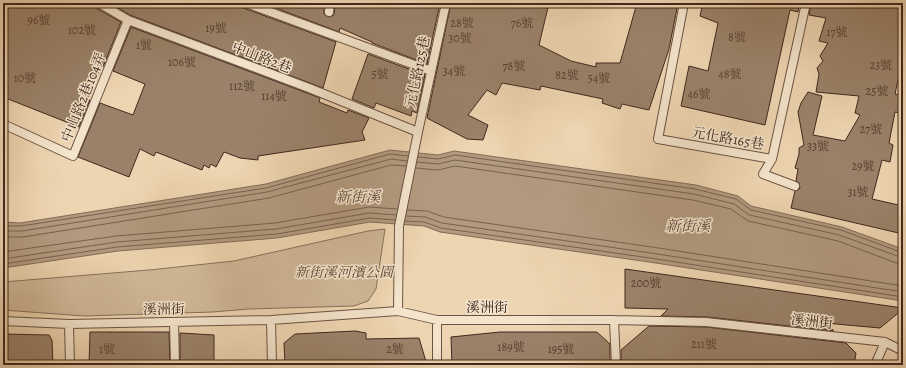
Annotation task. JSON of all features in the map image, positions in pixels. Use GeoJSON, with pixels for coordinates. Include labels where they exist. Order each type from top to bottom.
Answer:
{"type":"FeatureCollection","features":[{"type":"Feature","properties":{"kind":"lane","name":"中山路2巷"},"geometry":{"type":"LineString","coordinates":[[99,3],[128,20],[309,88],[418,132]]}},
{"type":"Feature","properties":{"kind":"lane"},"geometry":{"type":"LineString","coordinates":[[246,3],[431,71]]}},
{"type":"Feature","properties":{"kind":"lane"},"geometry":{"type":"LineString","coordinates":[[329,12],[330,3]]}},
{"type":"Feature","properties":{"kind":"lane","name":"元化路125巷"},"geometry":{"type":"LineString","coordinates":[[398,311],[399,226],[446,3]]}},
{"type":"Feature","properties":{"kind":"lane","name":"元化路165巷"},"geometry":{"type":"LineString","coordinates":[[684,3],[658,139],[772,159],[806,3]]}},
{"type":"Feature","properties":{"kind":"lane","name":"中山路2巷104弄"},"geometry":{"type":"LineString","coordinates":[[3,124],[73,156],[128,20]]}},
{"type":"Feature","properties":{"kind":"lane"},"geometry":{"type":"LineString","coordinates":[[772,159],[763,174],[795,186]]}},
{"type":"Feature","properties":{"kind":"lane","name":"溪洲街"},"geometry":{"type":"LineString","coordinates":[[3,322],[69,324],[271,320],[398,311],[436,320],[614,320],[706,322],[885,342],[903,351]]}},
{"type":"Feature","properties":{"kind":"lane"},"geometry":{"type":"LineString","coordinates":[[271,320],[272,365]]}},
{"type":"Feature","properties":{"kind":"lane"},"geometry":{"type":"LineString","coordinates":[[436,320],[437,365]]}},
{"type":"Feature","properties":{"kind":"lane"},"geometry":{"type":"LineString","coordinates":[[614,320],[616,365]]}},
{"type":"Feature","properties":{"kind":"lane"},"geometry":{"type":"LineString","coordinates":[[174,322],[175,365]]}},
{"type":"Feature","properties":{"kind":"lane"},"geometry":{"type":"LineString","coordinates":[[69,324],[70,365]]}},
{"type":"Feature","properties":{"kind":"lane"},"geometry":{"type":"LineString","coordinates":[[875,365],[885,342]]}},
{"type":"Feature","properties":{"kind":"green space","name":"新街溪河濱公園"},"geometry":{"type":"Polygon","coordinates":[[[385,229],[376,289],[368,301],[354,306],[84,316],[3,310],[3,282],[149,270],[234,261],[368,231],[385,229]]]}},
{"type":"Feature","properties":{"kind":"water","name":"新街溪"},"geometry":{"type":"Polygon","coordinates":[[[390,150],[438,155],[454,151],[696,185],[738,196],[751,206],[842,227],[903,249],[903,301],[440,232],[424,226],[370,222],[277,238],[118,251],[3,268],[3,222],[20,223],[266,184],[390,150]]]}},
{"type":"Feature","properties":{"kind":"building"},"geometry":{"type":"Polygon","coordinates":[[[3,3],[94,3],[96,8],[121,22],[103,67],[101,66],[87,99],[90,100],[79,127],[3,97],[3,3]]]}},
{"type":"Feature","properties":{"kind":"building"},"geometry":{"type":"Polygon","coordinates":[[[110,3],[230,3],[336,42],[323,88],[130,15],[110,3]]]}},
{"type":"Feature","properties":{"kind":"building"},"geometry":{"type":"Polygon","coordinates":[[[277,3],[324,3],[324,14],[329,17],[334,15],[335,3],[440,3],[427,64],[372,43],[340,28],[339,32],[276,8],[277,3]]]}},
{"type":"Feature","properties":{"kind":"building"},"geometry":{"type":"Polygon","coordinates":[[[451,3],[549,3],[539,45],[571,61],[596,67],[596,63],[620,63],[637,3],[678,3],[669,49],[649,110],[622,104],[620,109],[602,103],[603,99],[541,86],[540,90],[502,83],[496,95],[487,90],[468,115],[488,125],[483,140],[467,139],[427,118],[451,3]]]}},
{"type":"Feature","properties":{"kind":"building"},"geometry":{"type":"Polygon","coordinates":[[[703,3],[800,3],[798,12],[790,10],[765,125],[681,106],[689,66],[708,71],[718,23],[700,16],[703,3]]]}},
{"type":"Feature","properties":{"kind":"building"},"geometry":{"type":"Polygon","coordinates":[[[811,3],[903,3],[903,56],[895,94],[903,96],[903,99],[900,113],[895,112],[889,143],[893,145],[890,162],[882,160],[872,199],[903,206],[903,234],[791,208],[795,191],[800,188],[799,183],[796,181],[798,169],[795,168],[799,148],[804,145],[798,112],[801,103],[808,92],[822,96],[813,135],[845,141],[860,115],[855,113],[859,96],[816,92],[819,74],[817,68],[823,61],[820,56],[828,43],[819,41],[826,18],[809,15],[811,3]]]}},
{"type":"Feature","properties":{"kind":"building"},"geometry":{"type":"Polygon","coordinates":[[[131,27],[320,98],[319,102],[347,113],[348,110],[369,118],[362,132],[365,140],[258,156],[258,160],[240,158],[224,152],[216,167],[211,164],[209,168],[204,165],[202,170],[156,152],[154,156],[140,149],[129,177],[78,157],[100,103],[133,115],[145,84],[113,71],[131,27]]]}},
{"type":"Feature","properties":{"kind":"building"},"geometry":{"type":"Polygon","coordinates":[[[368,54],[425,75],[417,113],[412,111],[411,116],[376,103],[374,108],[352,99],[368,54]]]}},
{"type":"Feature","properties":{"kind":"building"},"geometry":{"type":"Polygon","coordinates":[[[625,269],[903,309],[880,328],[825,323],[834,331],[707,317],[661,316],[668,309],[625,308],[625,269]]]}},
{"type":"Feature","properties":{"kind":"building"},"geometry":{"type":"Polygon","coordinates":[[[649,326],[706,327],[846,343],[856,353],[854,365],[621,365],[621,350],[649,326]]]}},
{"type":"Feature","properties":{"kind":"building"},"geometry":{"type":"Polygon","coordinates":[[[355,331],[366,333],[366,339],[419,338],[427,365],[285,365],[284,343],[295,334],[355,331]]]}},
{"type":"Feature","properties":{"kind":"building"},"geometry":{"type":"Polygon","coordinates":[[[90,332],[169,332],[170,365],[89,365],[90,332]]]}},
{"type":"Feature","properties":{"kind":"building"},"geometry":{"type":"Polygon","coordinates":[[[500,332],[597,332],[610,344],[610,365],[452,365],[451,337],[500,332]]]}},
{"type":"Feature","properties":{"kind":"building"},"geometry":{"type":"Polygon","coordinates":[[[180,333],[214,335],[214,365],[180,365],[180,333]]]}},
{"type":"Feature","properties":{"kind":"building"},"geometry":{"type":"Polygon","coordinates":[[[3,334],[49,335],[52,340],[53,365],[3,365],[3,334]]]}}]}
